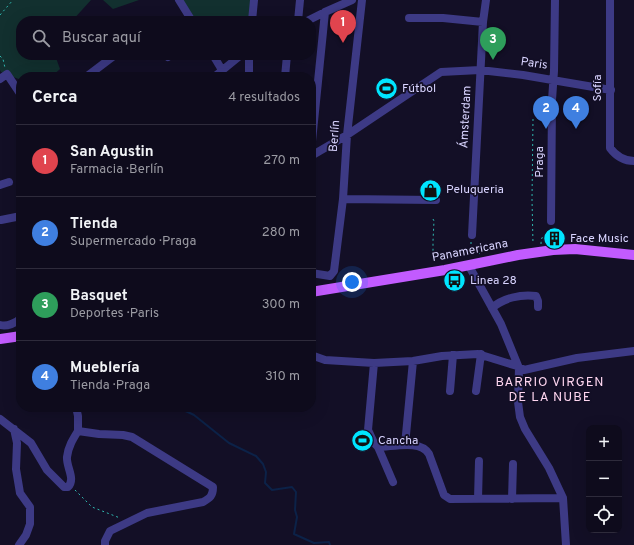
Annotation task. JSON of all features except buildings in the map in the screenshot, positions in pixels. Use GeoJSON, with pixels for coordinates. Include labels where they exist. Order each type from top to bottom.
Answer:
{"type":"FeatureCollection","features":[{"type":"Feature","properties":{"kind":"main road","name":"Panamericana"},"geometry":{"type":"LineString","coordinates":[[316,291],[469,266],[538,252],[575,249],[633,254]]}},
{"type":"Feature","properties":{"kind":"main road"},"geometry":{"type":"LineString","coordinates":[[0,339],[16,337]]}},
{"type":"Feature","properties":{"kind":"street"},"geometry":{"type":"LineString","coordinates":[[179,0],[189,16]]}},
{"type":"Feature","properties":{"kind":"street"},"geometry":{"type":"LineString","coordinates":[[252,16],[254,0]]}},
{"type":"Feature","properties":{"kind":"street"},"geometry":{"type":"LineString","coordinates":[[298,16],[300,0]]}},
{"type":"Feature","properties":{"kind":"street"},"geometry":{"type":"LineString","coordinates":[[316,16],[352,0]]}},
{"type":"Feature","properties":{"kind":"street","name":"Berlín"},"geometry":{"type":"LineString","coordinates":[[316,274],[330,276],[332,274],[343,199],[346,134],[362,0]]}},
{"type":"Feature","properties":{"kind":"street","name":"Ámsterdam"},"geometry":{"type":"LineString","coordinates":[[472,235],[480,70],[486,0]]}},
{"type":"Feature","properties":{"kind":"street","name":"Praga"},"geometry":{"type":"LineString","coordinates":[[551,221],[555,0]]}},
{"type":"Feature","properties":{"kind":"street","name":"Sofía"},"geometry":{"type":"LineString","coordinates":[[610,0],[610,148],[615,154],[623,159],[634,161]]}},
{"type":"Feature","properties":{"kind":"street"},"geometry":{"type":"LineString","coordinates":[[316,86],[325,12]]}},
{"type":"Feature","properties":{"kind":"street"},"geometry":{"type":"LineString","coordinates":[[409,18],[443,18],[483,22]]}},
{"type":"Feature","properties":{"kind":"street"},"geometry":{"type":"LineString","coordinates":[[93,72],[108,60]]}},
{"type":"Feature","properties":{"kind":"street"},"geometry":{"type":"LineString","coordinates":[[216,60],[222,70]]}},
{"type":"Feature","properties":{"kind":"street"},"geometry":{"type":"LineString","coordinates":[[220,72],[235,60]]}},
{"type":"Feature","properties":{"kind":"street"},"geometry":{"type":"LineString","coordinates":[[249,60],[249,72]]}},
{"type":"Feature","properties":{"kind":"street"},"geometry":{"type":"LineString","coordinates":[[285,72],[287,60]]}},
{"type":"Feature","properties":{"kind":"street","name":"Paris"},"geometry":{"type":"LineString","coordinates":[[316,153],[441,72],[480,70],[553,79],[610,90]]}},
{"type":"Feature","properties":{"kind":"street"},"geometry":{"type":"LineString","coordinates":[[3,76],[16,90]]}},
{"type":"Feature","properties":{"kind":"street"},"geometry":{"type":"LineString","coordinates":[[0,185],[9,182]]}},
{"type":"Feature","properties":{"kind":"street"},"geometry":{"type":"LineString","coordinates":[[343,199],[436,200]]}},
{"type":"Feature","properties":{"kind":"street"},"geometry":{"type":"LineString","coordinates":[[1,220],[16,217]]}},
{"type":"Feature","properties":{"kind":"street"},"geometry":{"type":"LineString","coordinates":[[469,266],[501,324],[519,368],[518,402],[520,417],[549,468],[563,498],[566,545]]}},
{"type":"Feature","properties":{"kind":"street"},"geometry":{"type":"LineString","coordinates":[[316,287],[332,289]]}},
{"type":"Feature","properties":{"kind":"street"},"geometry":{"type":"LineString","coordinates":[[492,308],[497,303],[528,295],[536,296],[538,307]]}},
{"type":"Feature","properties":{"kind":"street"},"geometry":{"type":"LineString","coordinates":[[0,326],[12,324],[16,321]]}},
{"type":"Feature","properties":{"kind":"street"},"geometry":{"type":"LineString","coordinates":[[316,357],[324,360],[374,363],[413,361],[453,355],[481,354],[517,366],[524,370],[577,358],[634,351]]}},
{"type":"Feature","properties":{"kind":"street"},"geometry":{"type":"LineString","coordinates":[[476,391],[481,354]]}},
{"type":"Feature","properties":{"kind":"street"},"geometry":{"type":"LineString","coordinates":[[450,391],[453,355]]}},
{"type":"Feature","properties":{"kind":"street"},"geometry":{"type":"LineString","coordinates":[[405,445],[413,361]]}},
{"type":"Feature","properties":{"kind":"street"},"geometry":{"type":"LineString","coordinates":[[374,363],[368,430],[374,443],[378,447],[393,482]]}},
{"type":"Feature","properties":{"kind":"street"},"geometry":{"type":"LineString","coordinates":[[0,419],[31,443],[48,470],[64,487],[68,487],[72,480],[67,458],[70,446],[78,431],[77,412]]}},
{"type":"Feature","properties":{"kind":"street"},"geometry":{"type":"LineString","coordinates":[[14,429],[17,443],[16,469],[20,493],[30,507],[30,524],[26,535],[19,545]]}},
{"type":"Feature","properties":{"kind":"street"},"geometry":{"type":"LineString","coordinates":[[78,431],[132,437],[212,487],[213,494],[210,499],[203,502],[147,513],[128,521],[110,531],[105,541],[105,545]]}},
{"type":"Feature","properties":{"kind":"street"},"geometry":{"type":"LineString","coordinates":[[378,447],[405,445],[422,446],[428,451],[444,495],[447,498],[454,500],[563,498]]}},
{"type":"Feature","properties":{"kind":"street"},"geometry":{"type":"LineString","coordinates":[[478,500],[479,461]]}},
{"type":"Feature","properties":{"kind":"street"},"geometry":{"type":"LineString","coordinates":[[512,499],[513,464]]}},
{"type":"Feature","properties":{"kind":"path"},"geometry":{"type":"LineString","coordinates":[[0,15],[13,0]]}},
{"type":"Feature","properties":{"kind":"path"},"geometry":{"type":"LineString","coordinates":[[0,56],[3,59],[3,76]]}},
{"type":"Feature","properties":{"kind":"path"},"geometry":{"type":"LineString","coordinates":[[533,119],[532,199],[538,252]]}},
{"type":"Feature","properties":{"kind":"path"},"geometry":{"type":"LineString","coordinates":[[433,219],[433,272]]}},
{"type":"Feature","properties":{"kind":"path"},"geometry":{"type":"LineString","coordinates":[[538,252],[541,238],[550,231],[551,221]]}},
{"type":"Feature","properties":{"kind":"path"},"geometry":{"type":"LineString","coordinates":[[472,235],[471,246],[474,250],[479,254],[494,260]]}},
{"type":"Feature","properties":{"kind":"path"},"geometry":{"type":"LineString","coordinates":[[70,485],[92,508],[128,521]]}},
{"type":"Feature","properties":{"kind":"green space"},"geometry":{"type":"Polygon","coordinates":[[[0,0],[91,0],[77,16],[16,16],[16,60],[57,60],[60,69],[57,72],[16,72],[16,78],[1,72],[0,0]]]}},
{"type":"Feature","properties":{"kind":"green space"},"geometry":{"type":"Polygon","coordinates":[[[103,0],[139,0],[113,9],[103,0]]]}},
{"type":"Feature","properties":{"kind":"green space"},"geometry":{"type":"Polygon","coordinates":[[[179,0],[252,0],[250,16],[190,16],[179,0]]]}},
{"type":"Feature","properties":{"kind":"green space","name":"Fútbol"},"geometry":{"type":"Polygon","coordinates":[[[383,81],[390,82],[388,97],[381,96],[383,81]]]}},
{"type":"Feature","properties":{"kind":"waterway"},"geometry":{"type":"LineString","coordinates":[[188,412],[194,415],[229,443],[256,456],[263,464],[266,472],[265,483],[272,490],[292,487],[296,492],[295,510],[297,517],[294,534],[314,543],[329,542],[330,545]]}},
{"type":"Feature","properties":{"kind":"place","name":"San Agustin"},"geometry":{"type":"Point","coordinates":[343,43]}},
{"type":"Feature","properties":{"kind":"place","name":"Basquet"},"geometry":{"type":"Point","coordinates":[493,60]}},
{"type":"Feature","properties":{"kind":"place","name":"Fútbol"},"geometry":{"type":"Point","coordinates":[386,89]}},
{"type":"Feature","properties":{"kind":"place","name":"Tienda"},"geometry":{"type":"Point","coordinates":[546,129]}},
{"type":"Feature","properties":{"kind":"place","name":"Mueblería"},"geometry":{"type":"Point","coordinates":[576,129]}},
{"type":"Feature","properties":{"kind":"place","name":"Peluqueria"},"geometry":{"type":"Point","coordinates":[430,190]}},
{"type":"Feature","properties":{"kind":"place","name":"Face Music"},"geometry":{"type":"Point","coordinates":[554,239]}},
{"type":"Feature","properties":{"kind":"place","name":"Linea 28"},"geometry":{"type":"Point","coordinates":[455,281]}},
{"type":"Feature","properties":{"kind":"place","name":"Cancha"},"geometry":{"type":"Point","coordinates":[363,441]}},
{"type":"Feature","properties":{"kind":"district","name":"BARRIO VIRGEN DE LA NUBE"},"geometry":{"type":"Point","coordinates":[550,390]}}]}
